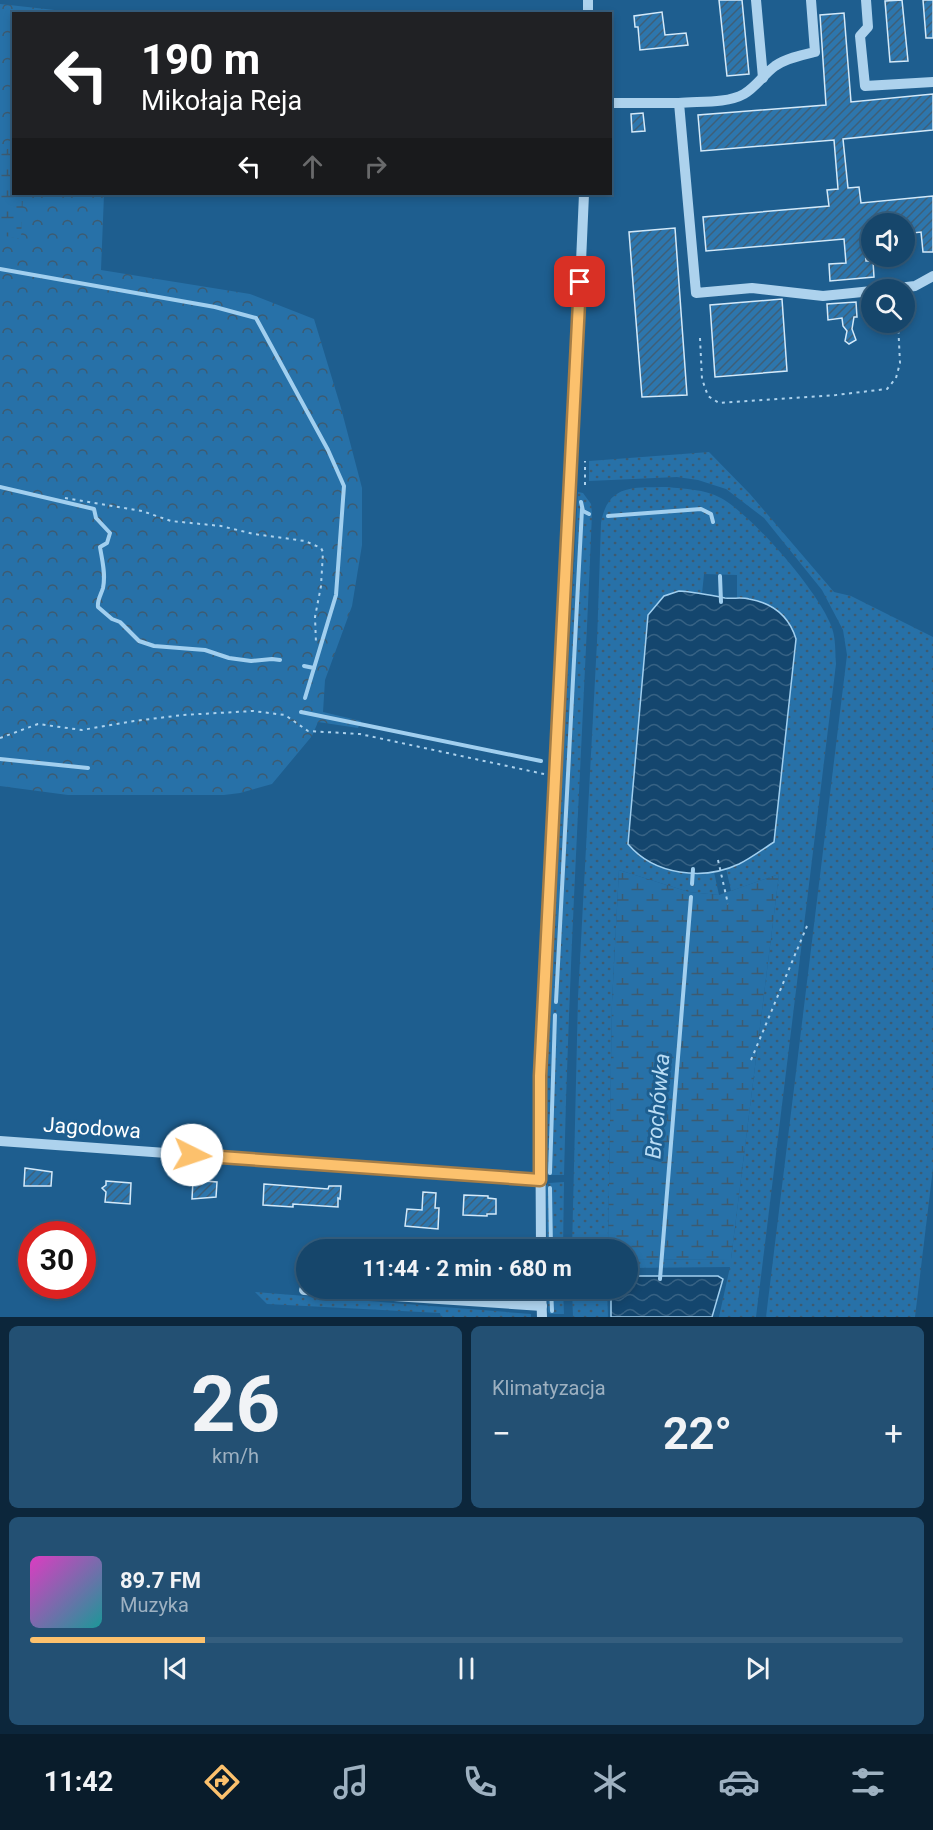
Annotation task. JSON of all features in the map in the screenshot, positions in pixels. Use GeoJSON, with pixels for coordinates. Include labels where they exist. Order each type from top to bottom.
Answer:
{"type":"FeatureCollection","features":[{"type":"Feature","properties":{"kind":"street"},"geometry":{"type":"LineString","coordinates":[[756,0],[763,78]]}},
{"type":"Feature","properties":{"kind":"street"},"geometry":{"type":"LineString","coordinates":[[612,103],[679,103],[728,99],[742,95],[774,66],[815,52],[811,0]]}},
{"type":"Feature","properties":{"kind":"street"},"geometry":{"type":"LineString","coordinates":[[866,0],[868,27],[860,36],[865,86],[933,82]]}},
{"type":"Feature","properties":{"kind":"street"},"geometry":{"type":"LineString","coordinates":[[679,103],[696,293],[752,288],[823,296],[861,292]]}},
{"type":"Feature","properties":{"kind":"street"},"geometry":{"type":"LineString","coordinates":[[541,1239],[540,1076],[584,195]]}},
{"type":"Feature","properties":{"kind":"street"},"geometry":{"type":"LineString","coordinates":[[915,286],[933,276]]}},
{"type":"Feature","properties":{"kind":"street","name":"Jagodowa"},"geometry":{"type":"LineString","coordinates":[[0,1141],[540,1180]]}},
{"type":"Feature","properties":{"kind":"street"},"geometry":{"type":"LineString","coordinates":[[401,1299],[542,1312]]}},
{"type":"Feature","properties":{"kind":"path"},"geometry":{"type":"LineString","coordinates":[[700,339],[702,379],[708,396],[719,404],[836,395],[887,388],[896,378],[900,363],[899,333]]}},
{"type":"Feature","properties":{"kind":"path"},"geometry":{"type":"LineString","coordinates":[[65,498],[142,511],[171,522],[221,526],[254,534],[305,541],[321,548],[323,552],[321,586],[315,617],[316,643]]}},
{"type":"Feature","properties":{"kind":"path"},"geometry":{"type":"LineString","coordinates":[[0,738],[38,723],[82,730],[183,715],[253,711],[285,715],[308,731],[360,734],[556,777]]}},
{"type":"Feature","properties":{"kind":"path"},"geometry":{"type":"LineString","coordinates":[[718,860],[728,904]]}},
{"type":"Feature","properties":{"kind":"path"},"geometry":{"type":"LineString","coordinates":[[751,1060],[807,926]]}},
{"type":"Feature","properties":{"kind":"green space"},"geometry":{"type":"Polygon","coordinates":[[[0,4],[73,12],[12,12],[12,195],[104,195],[101,270],[250,294],[314,319],[362,488],[362,545],[352,606],[325,680],[323,712],[361,721],[358,728],[318,722],[312,736],[272,784],[240,793],[224,795],[68,795],[0,786],[0,4]]]}},
{"type":"Feature","properties":{"kind":"green space"},"geometry":{"type":"Polygon","coordinates":[[[12,148],[12,195],[23,195],[21,239],[0,235],[0,155],[12,148]]]}},
{"type":"Feature","properties":{"kind":"green space"},"geometry":{"type":"Polygon","coordinates":[[[709,452],[750,494],[834,592],[851,596],[933,637],[933,1168],[915,1317],[766,1317],[847,655],[843,630],[822,590],[764,518],[726,489],[698,480],[677,477],[589,481],[589,461],[709,452]]]}},
{"type":"Feature","properties":{"kind":"green space"},"geometry":{"type":"Polygon","coordinates":[[[667,487],[708,493],[734,507],[767,538],[800,576],[825,613],[835,642],[836,664],[756,1317],[719,1317],[730,1267],[638,1268],[638,1260],[731,1259],[779,874],[731,891],[726,868],[739,864],[774,842],[796,639],[791,626],[779,612],[751,600],[737,600],[737,575],[704,574],[702,594],[696,592],[628,844],[648,860],[674,870],[691,874],[714,872],[719,895],[689,892],[619,870],[612,1002],[608,1239],[572,1239],[578,997],[601,523],[604,510],[616,494],[624,490],[667,487]]]}},
{"type":"Feature","properties":{"kind":"green space"},"geometry":{"type":"Polygon","coordinates":[[[578,492],[583,493],[591,504],[592,513],[564,1175],[548,1175],[546,1172],[545,1083],[578,492]]]}},
{"type":"Feature","properties":{"kind":"green space"},"geometry":{"type":"Polygon","coordinates":[[[619,870],[689,892],[719,895],[779,874],[731,1259],[638,1260],[638,1239],[608,1239],[612,1002],[619,870]]]}},
{"type":"Feature","properties":{"kind":"green space"},"geometry":{"type":"Polygon","coordinates":[[[564,1182],[563,1239],[547,1239],[546,1186],[549,1183],[564,1182]]]}},
{"type":"Feature","properties":{"kind":"green space"},"geometry":{"type":"Polygon","coordinates":[[[255,1292],[296,1295],[296,1299],[343,1299],[531,1314],[531,1317],[441,1317],[440,1313],[267,1304],[255,1292]]]}},
{"type":"Feature","properties":{"kind":"green space"},"geometry":{"type":"Polygon","coordinates":[[[547,1299],[563,1299],[564,1314],[548,1312],[547,1299]]]}},
{"type":"Feature","properties":{"kind":"green space"},"geometry":{"type":"Polygon","coordinates":[[[572,1299],[607,1299],[608,1317],[573,1317],[572,1299]]]}},
{"type":"Feature","properties":{"kind":"water"},"geometry":{"type":"Polygon","coordinates":[[[679,591],[725,598],[746,598],[765,604],[784,617],[796,639],[774,842],[739,864],[710,872],[680,872],[665,868],[651,863],[628,844],[648,615],[664,596],[679,591]]]}},
{"type":"Feature","properties":{"kind":"water"},"geometry":{"type":"Polygon","coordinates":[[[638,1276],[718,1276],[723,1279],[712,1317],[611,1317],[611,1299],[638,1299],[638,1276]]]}},
{"type":"Feature","properties":{"kind":"building"},"geometry":{"type":"Polygon","coordinates":[[[719,0],[742,0],[749,74],[727,76],[719,0]]]}},
{"type":"Feature","properties":{"kind":"building"},"geometry":{"type":"Polygon","coordinates":[[[902,0],[908,61],[890,62],[885,1],[902,0]]]}},
{"type":"Feature","properties":{"kind":"building"},"geometry":{"type":"Polygon","coordinates":[[[923,0],[933,0],[933,38],[926,38],[923,0]]]}},
{"type":"Feature","properties":{"kind":"building"},"geometry":{"type":"Polygon","coordinates":[[[662,12],[665,35],[686,33],[688,45],[640,50],[638,27],[635,27],[634,16],[662,12]]]}},
{"type":"Feature","properties":{"kind":"building"},"geometry":{"type":"Polygon","coordinates":[[[844,13],[851,102],[933,94],[933,130],[843,139],[848,188],[859,187],[861,203],[933,196],[933,252],[923,252],[921,232],[915,233],[915,213],[861,213],[861,267],[873,267],[874,277],[830,281],[829,264],[846,263],[844,239],[706,251],[703,217],[829,206],[827,190],[838,189],[834,140],[701,151],[698,115],[826,105],[820,15],[844,13]]]}},
{"type":"Feature","properties":{"kind":"building"},"geometry":{"type":"Polygon","coordinates":[[[643,113],[645,131],[632,132],[631,114],[643,113]]]}},
{"type":"Feature","properties":{"kind":"building"},"geometry":{"type":"Polygon","coordinates":[[[675,228],[687,395],[642,397],[629,232],[675,228]]]}},
{"type":"Feature","properties":{"kind":"building"},"geometry":{"type":"Polygon","coordinates":[[[782,299],[787,371],[715,377],[710,305],[782,299]]]}},
{"type":"Feature","properties":{"kind":"building"},"geometry":{"type":"Polygon","coordinates":[[[856,302],[857,317],[854,317],[852,329],[856,340],[849,344],[845,341],[847,331],[843,326],[842,318],[828,320],[827,304],[856,302]]]}},
{"type":"Feature","properties":{"kind":"building"},"geometry":{"type":"Polygon","coordinates":[[[25,1168],[52,1172],[51,1186],[24,1186],[25,1168]]]}},
{"type":"Feature","properties":{"kind":"building"},"geometry":{"type":"Polygon","coordinates":[[[193,1180],[217,1182],[216,1197],[192,1199],[193,1180]]]}},
{"type":"Feature","properties":{"kind":"building"},"geometry":{"type":"Polygon","coordinates":[[[106,1181],[131,1183],[130,1204],[105,1202],[106,1192],[102,1188],[106,1185],[106,1181]]]}},
{"type":"Feature","properties":{"kind":"building"},"geometry":{"type":"Polygon","coordinates":[[[264,1184],[328,1189],[329,1186],[341,1186],[338,1207],[263,1205],[264,1184]]]}},
{"type":"Feature","properties":{"kind":"building"},"geometry":{"type":"Polygon","coordinates":[[[423,1192],[436,1193],[435,1208],[439,1208],[438,1229],[405,1226],[407,1209],[422,1210],[423,1192]]]}},
{"type":"Feature","properties":{"kind":"building"},"geometry":{"type":"Polygon","coordinates":[[[464,1195],[488,1196],[488,1198],[496,1199],[496,1214],[463,1215],[464,1195]]]}},
{"type":"Feature","properties":{"kind":"waterway"},"geometry":{"type":"LineString","coordinates":[[0,269],[215,307],[256,318],[328,450],[344,486],[336,595],[314,668]]}},
{"type":"Feature","properties":{"kind":"waterway"},"geometry":{"type":"LineString","coordinates":[[0,487],[94,509],[96,518],[110,533],[107,543],[100,547],[104,578],[98,607],[112,619],[120,622],[139,641],[154,646],[205,650],[229,658],[251,661],[280,660]]}},
{"type":"Feature","properties":{"kind":"waterway","name":"Brochówka"},"geometry":{"type":"LineString","coordinates":[[581,502],[583,511],[589,514]]}},
{"type":"Feature","properties":{"kind":"waterway"},"geometry":{"type":"LineString","coordinates":[[556,1002],[582,509]]}},
{"type":"Feature","properties":{"kind":"waterway","name":"Brochówka"},"geometry":{"type":"LineString","coordinates":[[608,516],[701,509],[711,514],[713,522]]}},
{"type":"Feature","properties":{"kind":"waterway","name":"Brochówka"},"geometry":{"type":"LineString","coordinates":[[720,576],[721,602]]}},
{"type":"Feature","properties":{"kind":"waterway"},"geometry":{"type":"LineString","coordinates":[[304,666],[314,668],[305,698]]}},
{"type":"Feature","properties":{"kind":"waterway"},"geometry":{"type":"LineString","coordinates":[[301,712],[541,761]]}},
{"type":"Feature","properties":{"kind":"waterway"},"geometry":{"type":"LineString","coordinates":[[0,759],[88,768]]}},
{"type":"Feature","properties":{"kind":"waterway","name":"Brochówka"},"geometry":{"type":"LineString","coordinates":[[692,884],[693,869]]}},
{"type":"Feature","properties":{"kind":"waterway","name":"Brochówka"},"geometry":{"type":"LineString","coordinates":[[660,1279],[691,897]]}},
{"type":"Feature","properties":{"kind":"waterway"},"geometry":{"type":"LineString","coordinates":[[550,1173],[555,1015]]}},
{"type":"Feature","properties":{"kind":"waterway"},"geometry":{"type":"LineString","coordinates":[[550,1188],[551,1239]]}},
{"type":"Feature","properties":{"kind":"waterway"},"geometry":{"type":"LineString","coordinates":[[551,1299],[552,1311]]}},
{"type":"Feature","properties":{"kind":"route"},"geometry":{"type":"LineString","coordinates":[[192,1155],[540,1180],[540,1076],[580,282]]}}]}
